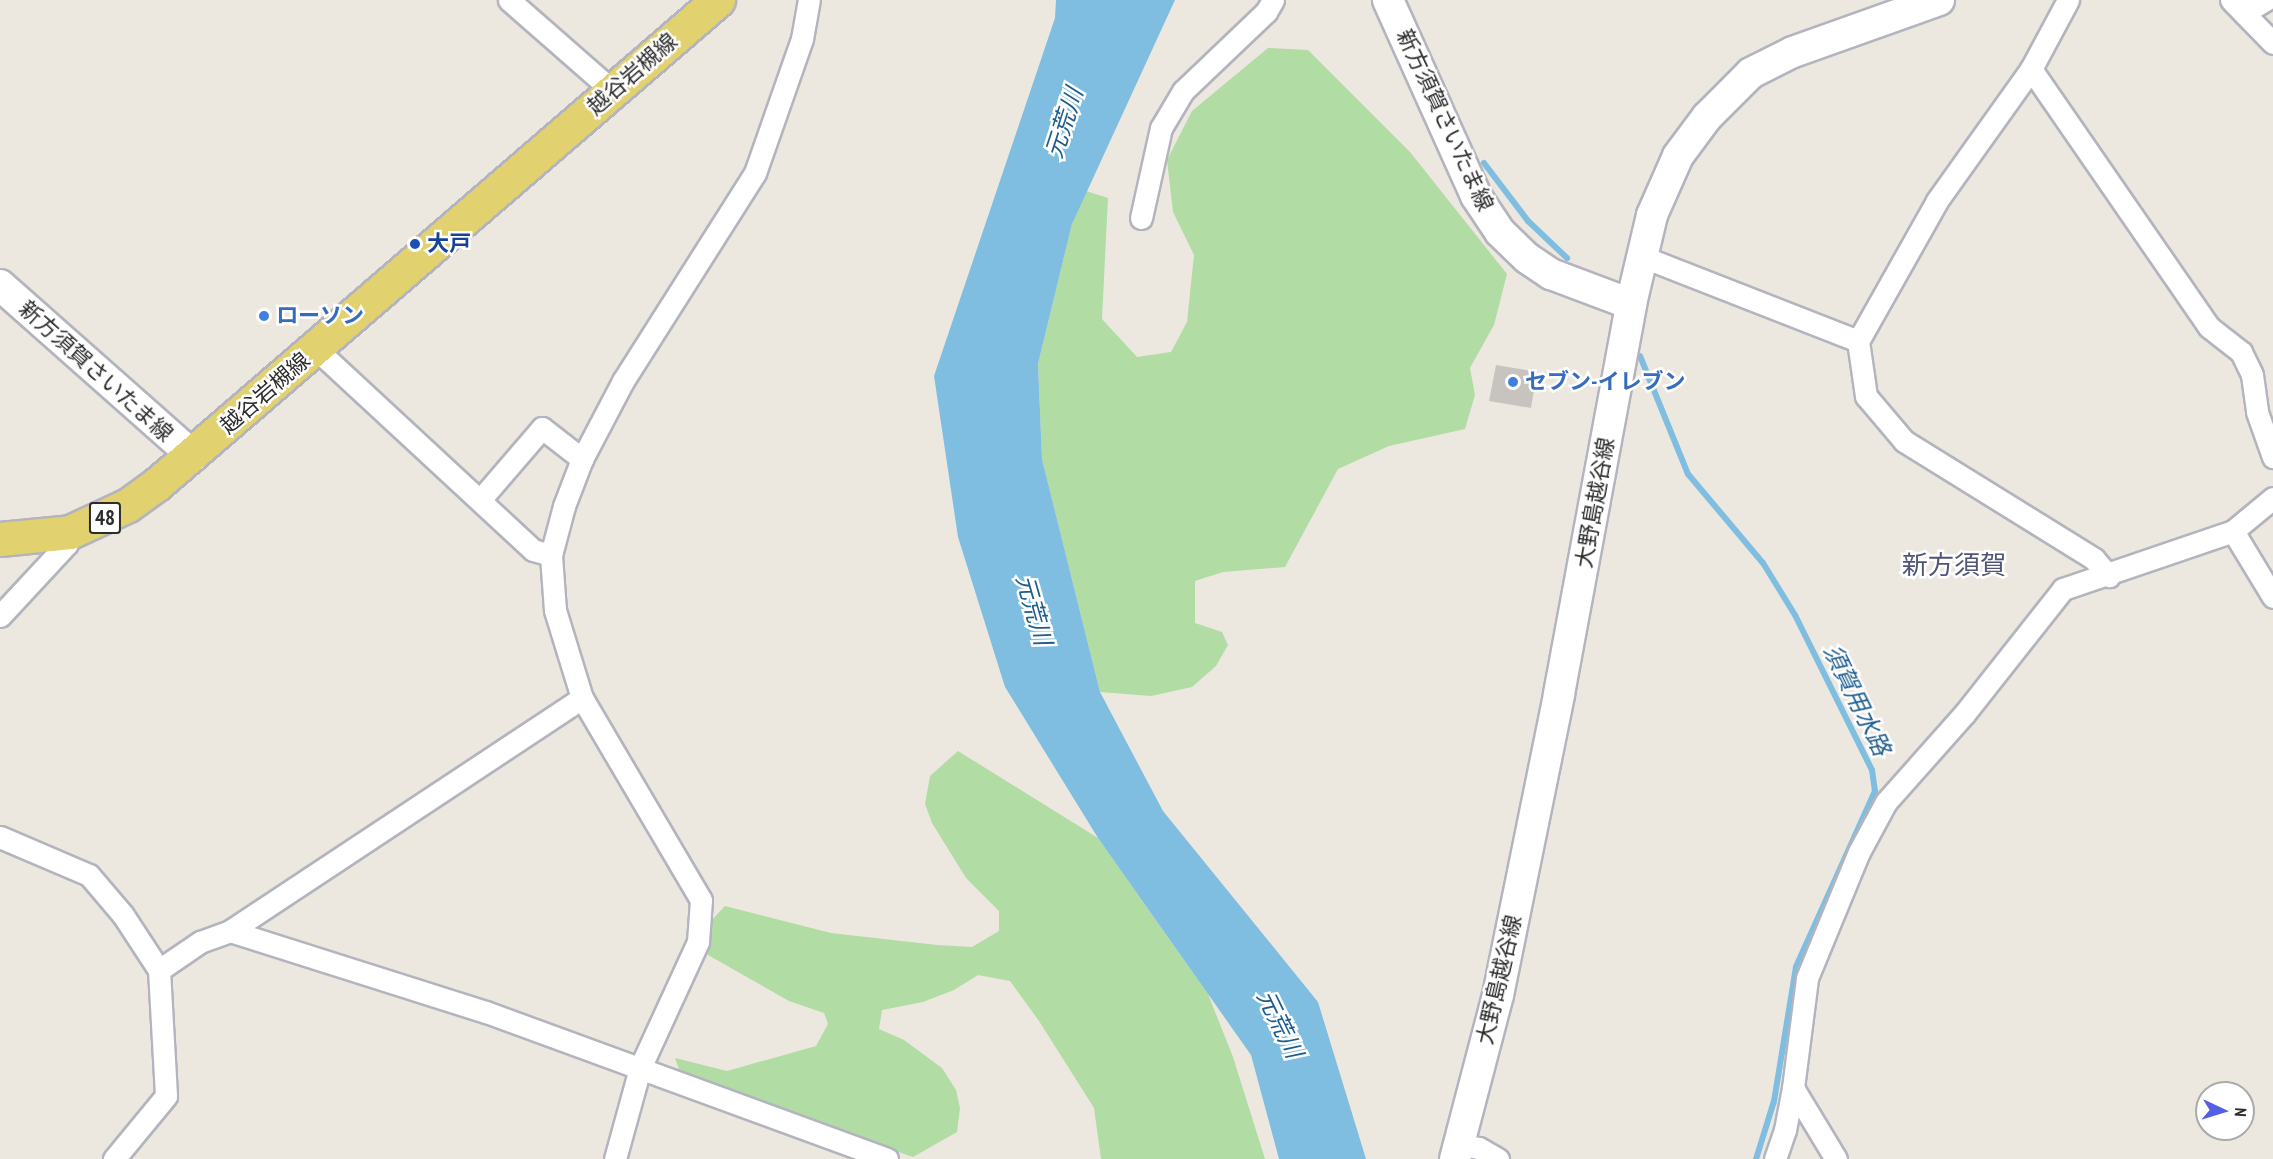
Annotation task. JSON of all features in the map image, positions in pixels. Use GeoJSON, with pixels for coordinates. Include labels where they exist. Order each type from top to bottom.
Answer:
{"type":"FeatureCollection","features":[{"type":"Feature","properties":{"kind":"main road","name":"越谷岩槻線"},"geometry":{"type":"LineString","coordinates":[[0,539],[70,532],[128,505],[192,456],[718,0]]}},
{"type":"Feature","properties":{"kind":"main road","name":"新方須賀さいたま線"},"geometry":{"type":"LineString","coordinates":[[1388,0],[1476,196],[1500,232],[1527,258],[1551,273],[1631,304]]}},
{"type":"Feature","properties":{"kind":"main road","name":"大野島越谷線"},"geometry":{"type":"LineString","coordinates":[[1457,1152],[1507,952],[1559,694],[1631,304],[1652,214],[1678,156],[1707,117],[1751,74],[1793,52],[1939,0]]}},
{"type":"Feature","properties":{"kind":"main road","name":"新方須賀さいたま線"},"geometry":{"type":"LineString","coordinates":[[0,285],[192,456]]}},
{"type":"Feature","properties":{"kind":"street"},"geometry":{"type":"LineString","coordinates":[[509,0],[613,91]]}},
{"type":"Feature","properties":{"kind":"street"},"geometry":{"type":"LineString","coordinates":[[615,1159],[640,1068],[698,942],[701,900],[582,698],[555,610],[551,555],[564,506],[582,459],[623,381],[755,173],[802,39],[808,0]]}},
{"type":"Feature","properties":{"kind":"street"},"geometry":{"type":"LineString","coordinates":[[1141,218],[1161,128],[1183,91],[1266,12],[1273,0]]}},
{"type":"Feature","properties":{"kind":"street"},"geometry":{"type":"LineString","coordinates":[[2067,0],[2031,69],[1937,201],[1858,340],[1866,396],[1904,441],[2094,559],[2109,576]]}},
{"type":"Feature","properties":{"kind":"street"},"geometry":{"type":"LineString","coordinates":[[2266,0],[2238,7],[2273,44]]}},
{"type":"Feature","properties":{"kind":"street"},"geometry":{"type":"LineString","coordinates":[[2031,69],[2209,327],[2241,352],[2252,375],[2257,412],[2273,457]]}},
{"type":"Feature","properties":{"kind":"street"},"geometry":{"type":"LineString","coordinates":[[1641,256],[1858,340]]}},
{"type":"Feature","properties":{"kind":"street"},"geometry":{"type":"LineString","coordinates":[[316,349],[533,550],[551,555]]}},
{"type":"Feature","properties":{"kind":"street"},"geometry":{"type":"LineString","coordinates":[[480,500],[542,428],[582,459]]}},
{"type":"Feature","properties":{"kind":"street"},"geometry":{"type":"LineString","coordinates":[[1774,1159],[1785,1130],[1793,1088],[1807,978],[1859,852],[1886,802],[1965,713],[2063,589],[2109,576],[2233,531],[2273,498]]}},
{"type":"Feature","properties":{"kind":"street"},"geometry":{"type":"LineString","coordinates":[[2233,531],[2273,597]]}},
{"type":"Feature","properties":{"kind":"street"},"geometry":{"type":"LineString","coordinates":[[0,616],[67,543],[70,532]]}},
{"type":"Feature","properties":{"kind":"street"},"geometry":{"type":"LineString","coordinates":[[159,970],[200,942],[231,931],[582,698]]}},
{"type":"Feature","properties":{"kind":"street"},"geometry":{"type":"LineString","coordinates":[[0,837],[89,874],[123,915],[159,970],[166,1096],[114,1159]]}},
{"type":"Feature","properties":{"kind":"street"},"geometry":{"type":"LineString","coordinates":[[231,931],[486,1012],[887,1159]]}},
{"type":"Feature","properties":{"kind":"street"},"geometry":{"type":"LineString","coordinates":[[1793,1088],[1836,1159]]}},
{"type":"Feature","properties":{"kind":"street"},"geometry":{"type":"LineString","coordinates":[[1457,1152],[1479,1148],[1498,1159]]}},
{"type":"Feature","properties":{"kind":"green space"},"geometry":{"type":"Polygon","coordinates":[[[1268,48],[1308,50],[1410,152],[1507,274],[1494,325],[1470,368],[1475,395],[1465,429],[1389,446],[1338,469],[1285,567],[1223,572],[1195,581],[1195,623],[1222,632],[1228,645],[1216,666],[1192,687],[1151,696],[1100,692],[1042,459],[1038,364],[1072,224],[1086,191],[1108,198],[1102,319],[1137,357],[1171,352],[1187,322],[1194,255],[1173,212],[1167,160],[1192,111],[1268,48]]]}},
{"type":"Feature","properties":{"kind":"green space"},"geometry":{"type":"Polygon","coordinates":[[[958,751],[1098,838],[1208,994],[1233,1057],[1265,1159],[1101,1159],[1094,1108],[1039,1021],[1010,981],[978,975],[954,990],[923,1002],[882,1010],[879,1029],[904,1040],[942,1068],[956,1090],[960,1108],[957,1132],[913,1157],[682,1078],[675,1058],[727,1071],[816,1046],[828,1024],[824,1013],[789,1001],[708,955],[708,924],[725,906],[831,933],[937,945],[972,947],[999,931],[999,911],[966,878],[932,823],[925,804],[930,776],[958,751]]]}},
{"type":"Feature","properties":{"kind":"water","name":"元荒川"},"geometry":{"type":"Polygon","coordinates":[[[1056,0],[1175,0],[1072,224],[1038,364],[1042,459],[1100,692],[1163,811],[1318,1002],[1366,1159],[1279,1159],[1251,1055],[1098,838],[1005,687],[958,537],[934,376],[1055,18],[1056,0]]]}},
{"type":"Feature","properties":{"kind":"building"},"geometry":{"type":"Polygon","coordinates":[[[1496,365],[1537,372],[1531,408],[1489,401],[1496,365]]]}},
{"type":"Feature","properties":{"kind":"waterway","name":"須賀用水路"},"geometry":{"type":"LineString","coordinates":[[1484,163],[1528,221],[1567,258]]}},
{"type":"Feature","properties":{"kind":"waterway","name":"須賀用水路"},"geometry":{"type":"LineString","coordinates":[[1640,356],[1688,474],[1763,563],[1795,615],[1872,770],[1875,791],[1796,967],[1774,1101],[1756,1159]]}},
{"type":"Feature","properties":{"kind":"place","name":"大戸"},"geometry":{"type":"Point","coordinates":[415,244]}},
{"type":"Feature","properties":{"kind":"place","name":"ローソン"},"geometry":{"type":"Point","coordinates":[264,316]}},
{"type":"Feature","properties":{"kind":"place","name":"セブン-イレブン"},"geometry":{"type":"Point","coordinates":[1513,382]}},
{"type":"Feature","properties":{"kind":"district","name":"新方須賀"},"geometry":{"type":"Point","coordinates":[1954,565]}}]}
